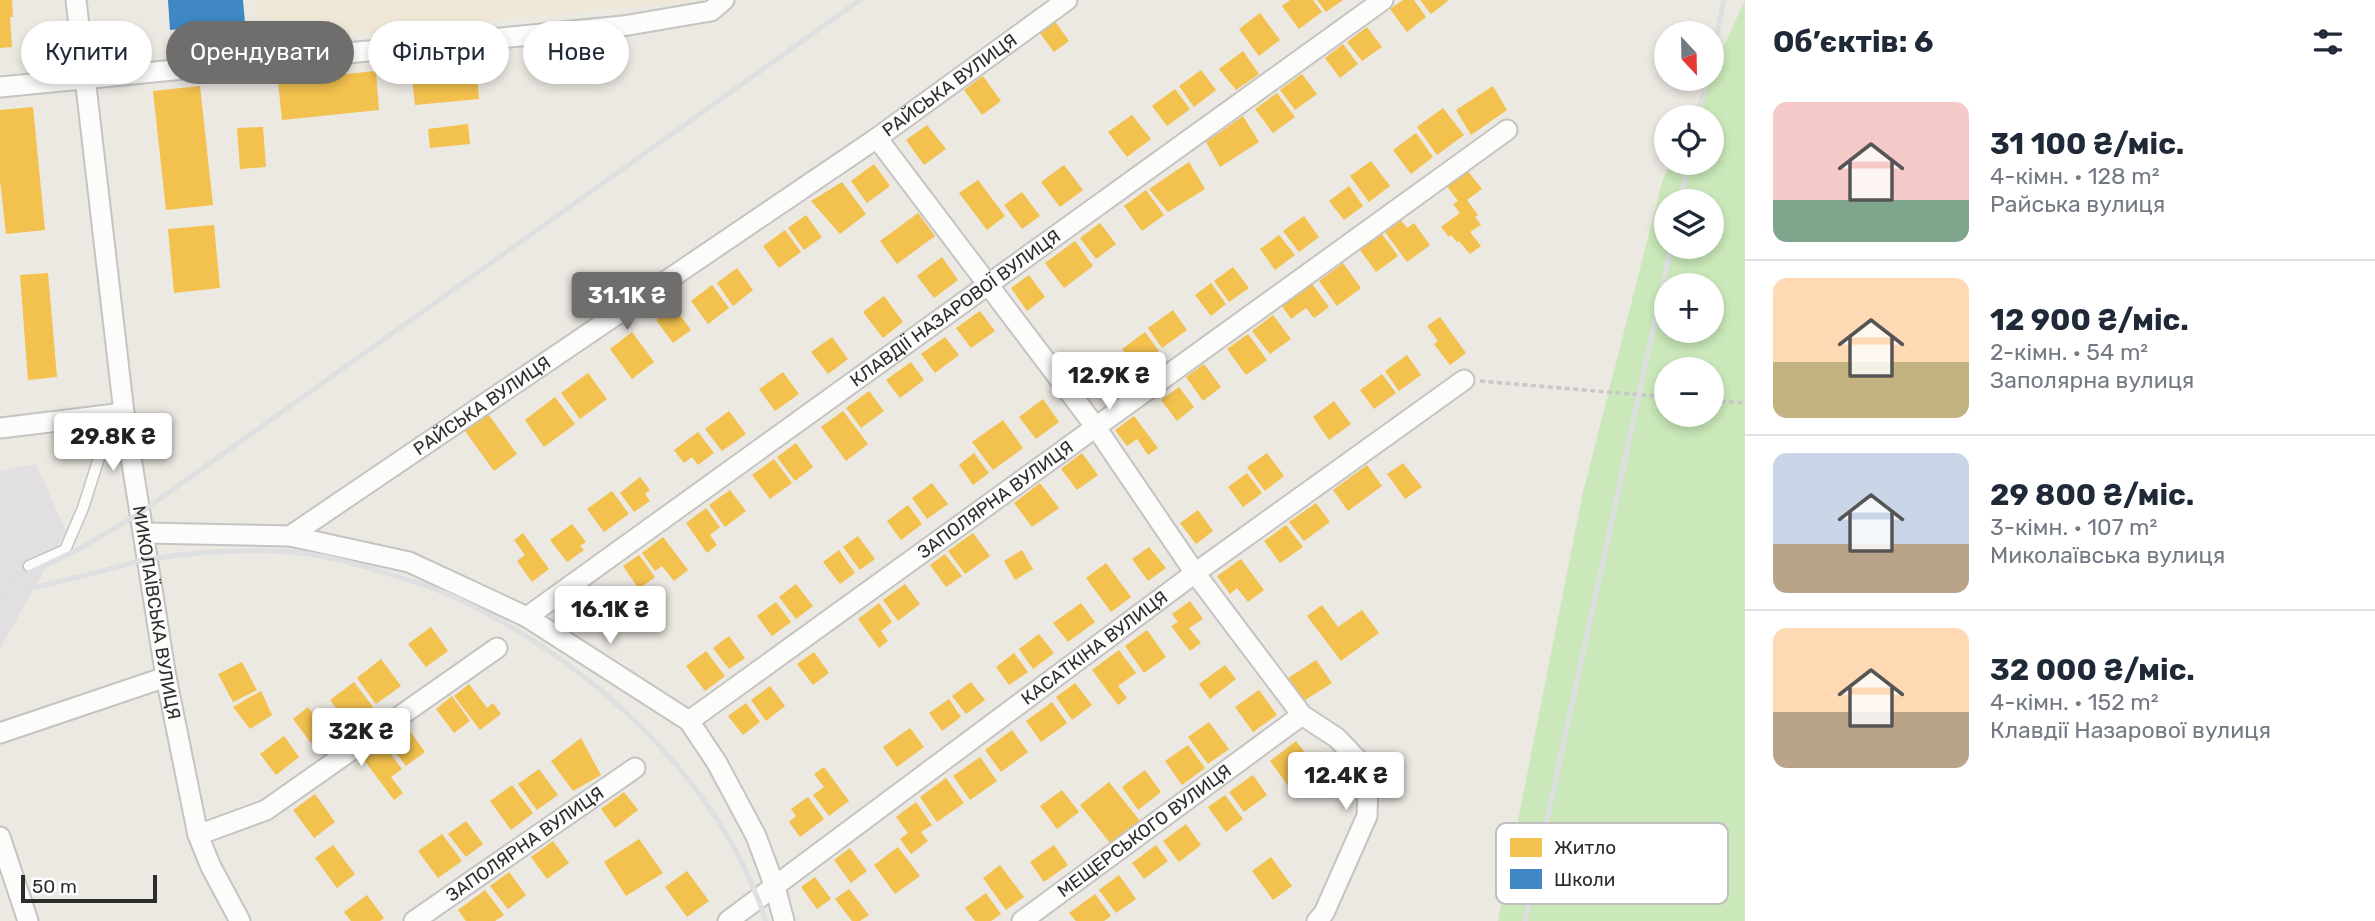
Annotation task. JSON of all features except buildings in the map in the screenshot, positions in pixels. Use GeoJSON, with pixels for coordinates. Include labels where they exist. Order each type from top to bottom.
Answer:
{"type":"FeatureCollection","features":[{"type":"Feature","properties":{"kind":"street","name":"МИКОЛАЇВСЬКА ВУЛИЦЯ"},"geometry":{"type":"LineString","coordinates":[[76,0],[78,21]]}},
{"type":"Feature","properties":{"kind":"street"},"geometry":{"type":"LineString","coordinates":[[152,72],[623,26],[711,11],[724,0]]}},
{"type":"Feature","properties":{"kind":"street","name":"РАЙСЬКА ВУЛИЦЯ"},"geometry":{"type":"LineString","coordinates":[[290,536],[877,138],[1067,0]]}},
{"type":"Feature","properties":{"kind":"street","name":"КЛАВДІЇ НАЗАРОВОЇ ВУЛИЦЯ"},"geometry":{"type":"LineString","coordinates":[[527,617],[1383,0]]}},
{"type":"Feature","properties":{"kind":"street"},"geometry":{"type":"LineString","coordinates":[[0,87],[32,84]]}},
{"type":"Feature","properties":{"kind":"street","name":"МИКОЛАЇВСЬКА ВУЛИЦЯ"},"geometry":{"type":"LineString","coordinates":[[86,84],[124,413],[166,677],[198,835],[240,921]]}},
{"type":"Feature","properties":{"kind":"street","name":"ЗАПОЛЯРНА ВУЛИЦЯ"},"geometry":{"type":"LineString","coordinates":[[689,721],[1507,130]]}},
{"type":"Feature","properties":{"kind":"street"},"geometry":{"type":"LineString","coordinates":[[877,138],[1095,426],[1195,573],[1302,715],[1337,738],[1358,760],[1368,786],[1367,816],[1324,913],[1317,921]]}},
{"type":"Feature","properties":{"kind":"street","name":"КАСАТКІНА ВУЛИЦЯ"},"geometry":{"type":"LineString","coordinates":[[729,921],[1195,573],[1465,380]]}},
{"type":"Feature","properties":{"kind":"street"},"geometry":{"type":"LineString","coordinates":[[0,428],[28,427],[124,413]]}},
{"type":"Feature","properties":{"kind":"street"},"geometry":{"type":"LineString","coordinates":[[144,533],[290,536],[409,562],[527,617],[689,721],[717,763],[756,836],[784,921]]}},
{"type":"Feature","properties":{"kind":"street"},"geometry":{"type":"LineString","coordinates":[[198,835],[266,810],[497,648]]}},
{"type":"Feature","properties":{"kind":"street"},"geometry":{"type":"LineString","coordinates":[[0,733],[166,677]]}},
{"type":"Feature","properties":{"kind":"street","name":"МЕЩЕРСЬКОГО ВУЛИЦЯ"},"geometry":{"type":"LineString","coordinates":[[1022,921],[1302,715]]}},
{"type":"Feature","properties":{"kind":"street","name":"ЗАПОЛЯРНА ВУЛИЦЯ"},"geometry":{"type":"LineString","coordinates":[[414,921],[635,768]]}},
{"type":"Feature","properties":{"kind":"street"},"geometry":{"type":"LineString","coordinates":[[0,837],[28,921]]}},
{"type":"Feature","properties":{"kind":"lane"},"geometry":{"type":"LineString","coordinates":[[29,566],[65,550],[83,508],[104,442],[124,413]]}},
{"type":"Feature","properties":{"kind":"path"},"geometry":{"type":"LineString","coordinates":[[1465,380],[1654,396]]}},
{"type":"Feature","properties":{"kind":"path"},"geometry":{"type":"LineString","coordinates":[[1724,401],[1745,403]]}},
{"type":"Feature","properties":{"kind":"shaded area"},"geometry":{"type":"Polygon","coordinates":[[[257,0],[703,0],[492,21],[368,21],[368,33],[354,35],[354,21],[259,21],[257,0]]]}},
{"type":"Feature","properties":{"kind":"shaded area"},"geometry":{"type":"Polygon","coordinates":[[[36,464],[66,531],[0,649],[0,471],[36,464]]]}},
{"type":"Feature","properties":{"kind":"green space"},"geometry":{"type":"Polygon","coordinates":[[[1745,0],[1745,921],[1498,921],[1501,904],[1728,904],[1728,823],[1517,823],[1583,492],[1654,214],[1654,259],[1724,259],[1724,189],[1660,189],[1665,175],[1724,175],[1724,105],[1697,105],[1703,91],[1724,91],[1724,46],[1745,0]]]}},
{"type":"Feature","properties":{"kind":"railway"},"geometry":{"type":"LineString","coordinates":[[0,587],[81,548],[140,513],[860,0]]}},
{"type":"Feature","properties":{"kind":"railway"},"geometry":{"type":"LineString","coordinates":[[1720,21],[1724,0]]}},
{"type":"Feature","properties":{"kind":"railway"},"geometry":{"type":"LineString","coordinates":[[1701,105],[1704,91]]}},
{"type":"Feature","properties":{"kind":"railway"},"geometry":{"type":"LineString","coordinates":[[1683,189],[1686,175]]}},
{"type":"Feature","properties":{"kind":"railway"},"geometry":{"type":"LineString","coordinates":[[1546,823],[1668,259]]}},
{"type":"Feature","properties":{"kind":"railway"},"geometry":{"type":"LineString","coordinates":[[0,596],[149,559],[256,551],[292,552],[331,558],[400,577],[450,595],[501,621],[550,652],[597,687],[641,727],[681,770],[716,817],[744,868],[766,921]]}},
{"type":"Feature","properties":{"kind":"railway"},"geometry":{"type":"LineString","coordinates":[[1525,921],[1529,904]]}}]}
